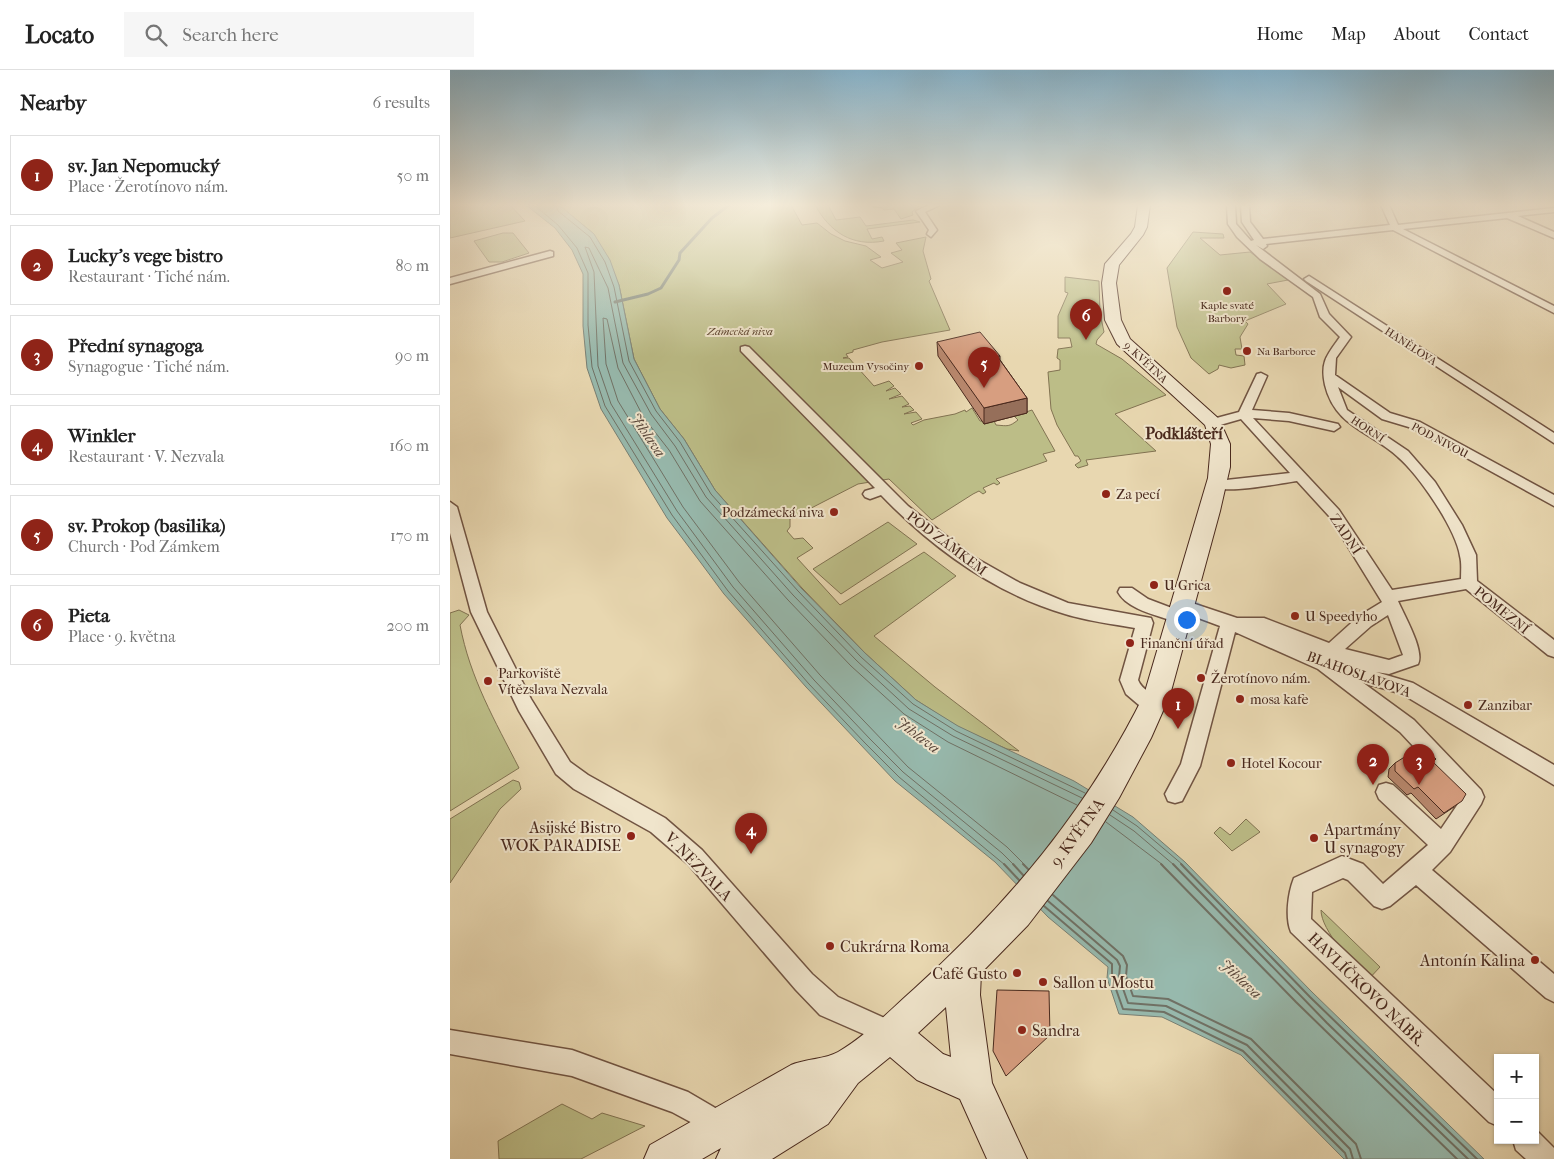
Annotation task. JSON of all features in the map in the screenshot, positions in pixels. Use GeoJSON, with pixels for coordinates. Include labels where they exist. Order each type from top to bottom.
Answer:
{"type":"FeatureCollection","features":[{"type":"Feature","properties":{"kind":"main road","name":"9. KVĚTNA"},"geometry":{"type":"LineString","coordinates":[[1119,256],[1112,264],[1109,283],[1113,320],[1123,340],[1213,424]]}},
{"type":"Feature","properties":{"kind":"main road"},"geometry":{"type":"LineString","coordinates":[[1152,705],[1176,612],[1218,484],[1219,438],[1213,424]]}},
{"type":"Feature","properties":{"kind":"main road","name":"9. KVĚTNA"},"geometry":{"type":"LineString","coordinates":[[664,1159],[729,1142],[814,1110],[845,1070],[891,1034],[965,966],[1021,906],[1080,832],[1109,788],[1152,705]]}},
{"type":"Feature","properties":{"kind":"main road"},"geometry":{"type":"LineString","coordinates":[[965,966],[962,995],[973,1086],[1007,1159]]}},
{"type":"Feature","properties":{"kind":"main road"},"geometry":{"type":"LineString","coordinates":[[891,1034],[930,1067],[973,1086]]}},
{"type":"Feature","properties":{"kind":"street"},"geometry":{"type":"LineString","coordinates":[[450,282],[544,256]]}},
{"type":"Feature","properties":{"kind":"street"},"geometry":{"type":"LineString","coordinates":[[1264,256],[1317,296],[1324,315],[1346,337],[1330,358],[1328,376]]}},
{"type":"Feature","properties":{"kind":"street","name":"HANĚLOVA"},"geometry":{"type":"LineString","coordinates":[[1276,256],[1554,439]]}},
{"type":"Feature","properties":{"kind":"street"},"geometry":{"type":"LineString","coordinates":[[1449,256],[1554,310]]}},
{"type":"Feature","properties":{"kind":"street","name":"POD ZÁMKEM"},"geometry":{"type":"LineString","coordinates":[[745,349],[767,373],[853,455],[877,492],[994,579],[1066,608],[1145,623]]}},
{"type":"Feature","properties":{"kind":"street"},"geometry":{"type":"LineString","coordinates":[[1244,415],[1261,376]]}},
{"type":"Feature","properties":{"kind":"street","name":"HORNÍ"},"geometry":{"type":"LineString","coordinates":[[1328,376],[1334,397],[1342,412],[1403,454],[1430,485],[1455,525],[1468,555],[1469,584]]}},
{"type":"Feature","properties":{"kind":"street","name":"POD NIVOU"},"geometry":{"type":"LineString","coordinates":[[1328,376],[1386,416],[1416,425],[1554,501]]}},
{"type":"Feature","properties":{"kind":"street","name":"HORNÍ"},"geometry":{"type":"LineString","coordinates":[[1213,424],[1244,415],[1289,416],[1334,427]]}},
{"type":"Feature","properties":{"kind":"street","name":"ZADNÍ"},"geometry":{"type":"LineString","coordinates":[[1244,415],[1334,513],[1389,601],[1410,648],[1412,660],[1388,667],[1355,660],[1328,658]]}},
{"type":"Feature","properties":{"kind":"street"},"geometry":{"type":"LineString","coordinates":[[1218,484],[1242,484],[1298,476]]}},
{"type":"Feature","properties":{"kind":"street","name":"V. NEZVALA"},"geometry":{"type":"LineString","coordinates":[[450,507],[456,553],[479,612],[525,705],[563,768],[581,782],[658,825],[695,857],[804,982],[829,1006],[891,1034]]}},
{"type":"Feature","properties":{"kind":"street","name":"POMEZNÍ"},"geometry":{"type":"LineString","coordinates":[[1389,601],[1469,584],[1554,650]]}},
{"type":"Feature","properties":{"kind":"street","name":"BLAHOSLAVOVA"},"geometry":{"type":"LineString","coordinates":[[1145,623],[1126,592],[1142,603],[1176,612],[1234,623],[1407,688],[1554,776]]}},
{"type":"Feature","properties":{"kind":"street"},"geometry":{"type":"LineString","coordinates":[[1389,601],[1365,621],[1328,658],[1406,726],[1474,797],[1443,845],[1416,871],[1554,990]]}},
{"type":"Feature","properties":{"kind":"street"},"geometry":{"type":"LineString","coordinates":[[1152,705],[1132,689],[1129,680],[1145,623],[1176,612]]}},
{"type":"Feature","properties":{"kind":"street"},"geometry":{"type":"LineString","coordinates":[[1175,794],[1190,766],[1234,623]]}},
{"type":"Feature","properties":{"kind":"street"},"geometry":{"type":"LineString","coordinates":[[1386,792],[1443,845]]}},
{"type":"Feature","properties":{"kind":"street","name":"HAVLÍČKOVO NÁBŘ."},"geometry":{"type":"LineString","coordinates":[[1416,871],[1382,898],[1355,872],[1342,867],[1302,886],[1299,924],[1494,1109]]}},
{"type":"Feature","properties":{"kind":"street"},"geometry":{"type":"LineString","coordinates":[[450,1042],[572,1063],[679,1101],[729,1142]]}},
{"type":"Feature","properties":{"kind":"street"},"geometry":{"type":"LineString","coordinates":[[1530,1144],[1546,1159]]}},
{"type":"Feature","properties":{"kind":"green space"},"geometry":{"type":"Polygon","coordinates":[[[485,256],[521,256],[502,262],[489,262],[485,256]]]}},
{"type":"Feature","properties":{"kind":"green space","name":"Zámecká niva"},"geometry":{"type":"Polygon","coordinates":[[[605,256],[879,256],[881,257],[870,260],[882,268],[903,262],[895,256],[924,256],[931,279],[929,281],[950,330],[882,342],[853,350],[853,352],[846,354],[848,357],[843,358],[849,358],[855,365],[849,368],[857,367],[874,386],[889,381],[894,386],[886,391],[895,388],[901,394],[889,399],[902,396],[909,404],[902,407],[910,406],[914,410],[904,414],[916,412],[922,419],[911,423],[913,425],[924,420],[955,414],[965,410],[966,412],[972,408],[980,421],[994,421],[996,425],[1008,426],[1018,420],[1014,416],[1032,410],[1055,451],[1043,454],[1047,461],[996,479],[1000,483],[997,485],[994,483],[983,488],[986,492],[983,494],[979,491],[973,494],[932,520],[889,479],[858,484],[790,519],[790,527],[787,531],[794,539],[803,538],[813,548],[797,558],[840,605],[924,552],[956,576],[874,636],[935,687],[1019,751],[1007,749],[958,727],[916,700],[865,653],[802,588],[715,490],[684,439],[660,409],[634,359],[619,285],[605,256]]]}},
{"type":"Feature","properties":{"kind":"green space"},"geometry":{"type":"Polygon","coordinates":[[[1176,256],[1255,256],[1288,280],[1267,284],[1286,304],[1245,321],[1248,324],[1240,337],[1242,349],[1235,349],[1236,355],[1244,356],[1245,365],[1231,368],[1219,365],[1218,369],[1209,374],[1191,358],[1177,327],[1167,268],[1176,256]]]}},
{"type":"Feature","properties":{"kind":"green space"},"geometry":{"type":"Polygon","coordinates":[[[1065,277],[1099,281],[1100,313],[1104,332],[1096,344],[1122,359],[1166,395],[1115,414],[1156,451],[1086,460],[1088,465],[1078,468],[1075,465],[1081,461],[1078,456],[1075,456],[1057,425],[1051,409],[1048,372],[1060,370],[1060,360],[1057,358],[1058,349],[1072,347],[1070,338],[1058,338],[1058,316],[1068,293],[1065,292],[1065,277]]]}},
{"type":"Feature","properties":{"kind":"green space"},"geometry":{"type":"Polygon","coordinates":[[[888,522],[917,544],[841,594],[813,569],[888,522]]]}},
{"type":"Feature","properties":{"kind":"green space"},"geometry":{"type":"Polygon","coordinates":[[[459,610],[469,615],[460,625],[470,663],[492,716],[519,768],[450,811],[450,613],[459,610]]]}},
{"type":"Feature","properties":{"kind":"green space"},"geometry":{"type":"Polygon","coordinates":[[[513,780],[519,782],[521,789],[500,809],[450,883],[450,819],[513,780]]]}},
{"type":"Feature","properties":{"kind":"green space"},"geometry":{"type":"Polygon","coordinates":[[[1246,819],[1260,832],[1232,851],[1214,833],[1220,827],[1230,835],[1246,819]]]}},
{"type":"Feature","properties":{"kind":"green space"},"geometry":{"type":"Polygon","coordinates":[[[1321,910],[1380,967],[1367,981],[1326,928],[1321,910]]]}},
{"type":"Feature","properties":{"kind":"green space"},"geometry":{"type":"Polygon","coordinates":[[[562,1104],[592,1119],[602,1113],[645,1126],[581,1159],[499,1159],[498,1141],[562,1104]]]}},
{"type":"Feature","properties":{"kind":"water","name":"Jihlava"},"geometry":{"type":"Polygon","coordinates":[[[575,256],[607,256],[619,285],[634,359],[660,409],[684,439],[715,490],[801,588],[865,653],[916,700],[958,726],[1074,781],[1133,817],[1185,862],[1312,992],[1484,1159],[1344,1159],[1241,1055],[1162,1017],[1119,1014],[1107,978],[1108,967],[1048,917],[995,862],[895,781],[806,687],[724,594],[667,518],[601,409],[587,368],[583,326],[583,274],[575,256]]]}},
{"type":"Feature","properties":{"kind":"building"},"geometry":{"type":"Polygon","coordinates":[[[980,332],[1000,356],[997,356],[1027,398],[984,408],[937,342],[980,332]]]}},
{"type":"Feature","properties":{"kind":"building"},"geometry":{"type":"Polygon","coordinates":[[[1422,746],[1436,759],[1433,762],[1466,794],[1462,801],[1444,813],[1418,787],[1414,789],[1395,771],[1395,763],[1422,746]]]}},
{"type":"Feature","properties":{"kind":"building","name":"Sandra"},"geometry":{"type":"Polygon","coordinates":[[[997,990],[1049,991],[1050,1035],[1006,1076],[993,1051],[997,990]]]}},
{"type":"Feature","properties":{"kind":"waterway"},"geometry":{"type":"LineString","coordinates":[[615,302],[648,294],[661,288],[679,260],[680,256]]}},
{"type":"Feature","properties":{"kind":"place","name":"Kaple svaté Barbory"},"geometry":{"type":"Point","coordinates":[1227,291]}},
{"type":"Feature","properties":{"kind":"place","name":"Pieta"},"geometry":{"type":"Point","coordinates":[1086,340]}},
{"type":"Feature","properties":{"kind":"place","name":"Na Barborce"},"geometry":{"type":"Point","coordinates":[1247,351]}},
{"type":"Feature","properties":{"kind":"place","name":"Muzeum Vysočiny"},"geometry":{"type":"Point","coordinates":[919,366]}},
{"type":"Feature","properties":{"kind":"place","name":"sv. Prokop (basilika)"},"geometry":{"type":"Point","coordinates":[984,388]}},
{"type":"Feature","properties":{"kind":"place","name":"Za pecí"},"geometry":{"type":"Point","coordinates":[1106,494]}},
{"type":"Feature","properties":{"kind":"place","name":"Podzámecká niva"},"geometry":{"type":"Point","coordinates":[834,512]}},
{"type":"Feature","properties":{"kind":"place","name":"U Grica"},"geometry":{"type":"Point","coordinates":[1154,585]}},
{"type":"Feature","properties":{"kind":"place","name":"U Speedyho"},"geometry":{"type":"Point","coordinates":[1295,616]}},
{"type":"Feature","properties":{"kind":"place","name":"Finanční úřad"},"geometry":{"type":"Point","coordinates":[1130,643]}},
{"type":"Feature","properties":{"kind":"place","name":"Žerotínovo nám."},"geometry":{"type":"Point","coordinates":[1201,678]}},
{"type":"Feature","properties":{"kind":"place","name":"Parkoviště Vítězslava Nezvala"},"geometry":{"type":"Point","coordinates":[488,681]}},
{"type":"Feature","properties":{"kind":"place","name":"mosa kafe"},"geometry":{"type":"Point","coordinates":[1240,699]}},
{"type":"Feature","properties":{"kind":"place","name":"Zanzibar"},"geometry":{"type":"Point","coordinates":[1468,705]}},
{"type":"Feature","properties":{"kind":"place","name":"sv. Jan Nepomucký"},"geometry":{"type":"Point","coordinates":[1178,729]}},
{"type":"Feature","properties":{"kind":"place","name":"Hotel Kocour"},"geometry":{"type":"Point","coordinates":[1231,763]}},
{"type":"Feature","properties":{"kind":"place","name":"Lucky's vege bistro"},"geometry":{"type":"Point","coordinates":[1373,785]}},
{"type":"Feature","properties":{"kind":"place","name":"Přední synagoga"},"geometry":{"type":"Point","coordinates":[1419,785]}},
{"type":"Feature","properties":{"kind":"place","name":"Asijské Bistro WOK PARADISE"},"geometry":{"type":"Point","coordinates":[631,836]}},
{"type":"Feature","properties":{"kind":"place","name":"Apartmány U synagogy"},"geometry":{"type":"Point","coordinates":[1314,838]}},
{"type":"Feature","properties":{"kind":"place","name":"Winkler"},"geometry":{"type":"Point","coordinates":[751,854]}},
{"type":"Feature","properties":{"kind":"place","name":"Cukrárna Roma"},"geometry":{"type":"Point","coordinates":[830,946]}},
{"type":"Feature","properties":{"kind":"place","name":"Antonín Kalina"},"geometry":{"type":"Point","coordinates":[1535,960]}},
{"type":"Feature","properties":{"kind":"place","name":"Café Gusto"},"geometry":{"type":"Point","coordinates":[1017,973]}},
{"type":"Feature","properties":{"kind":"place","name":"Sallon u Mostu"},"geometry":{"type":"Point","coordinates":[1043,982]}},
{"type":"Feature","properties":{"kind":"place","name":"Sandra"},"geometry":{"type":"Point","coordinates":[1022,1030]}},
{"type":"Feature","properties":{"kind":"district","name":"Podklášteří"},"geometry":{"type":"Point","coordinates":[1184,433]}}]}
